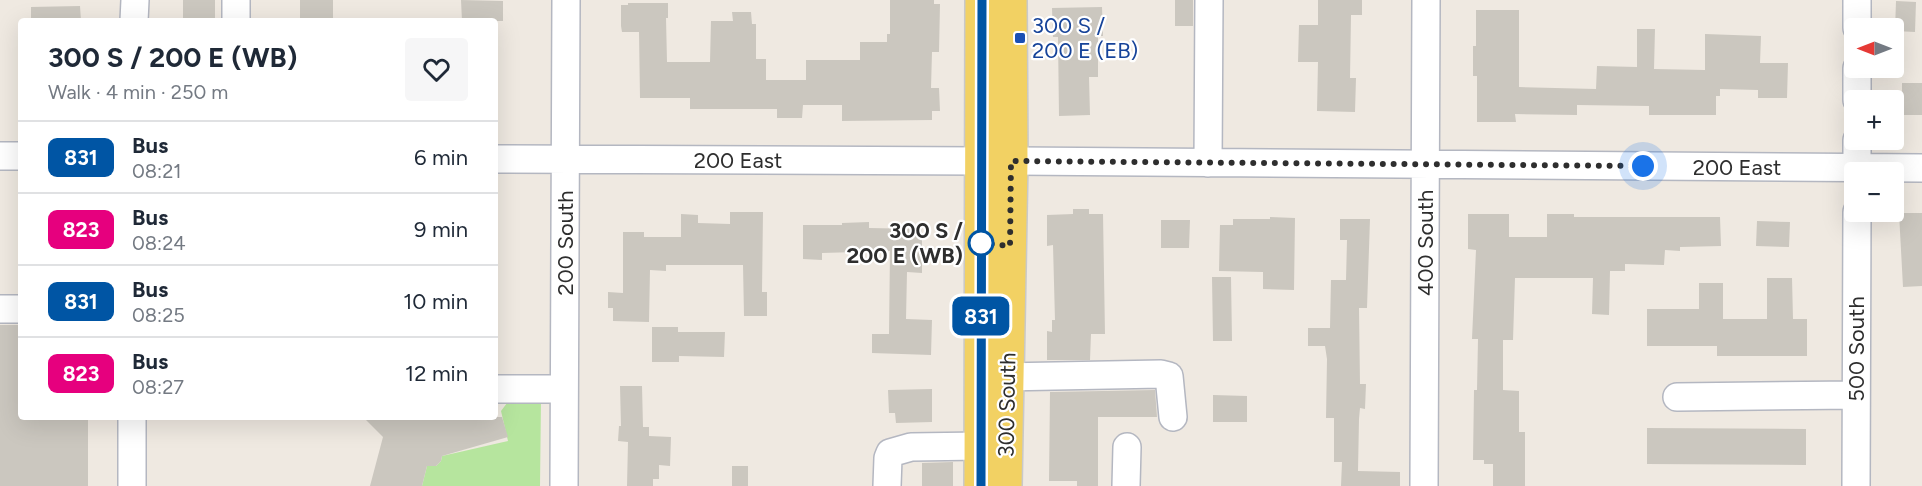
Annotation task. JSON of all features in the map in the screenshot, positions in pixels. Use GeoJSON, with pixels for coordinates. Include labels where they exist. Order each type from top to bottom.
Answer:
{"type":"FeatureCollection","features":[{"type":"Feature","properties":{"kind":"main road","name":"300 South"},"geometry":{"type":"LineString","coordinates":[[982,0],[996,161],[1007,378],[1005,486]]}},
{"type":"Feature","properties":{"kind":"main road","name":"300 South"},"geometry":{"type":"LineString","coordinates":[[981,486],[981,446],[996,161],[1010,0]]}},
{"type":"Feature","properties":{"kind":"street"},"geometry":{"type":"LineString","coordinates":[[134,18],[135,0]]}},
{"type":"Feature","properties":{"kind":"street"},"geometry":{"type":"LineString","coordinates":[[236,0],[236,18]]}},
{"type":"Feature","properties":{"kind":"street","name":"200 South"},"geometry":{"type":"LineString","coordinates":[[564,486],[566,0]]}},
{"type":"Feature","properties":{"kind":"street"},"geometry":{"type":"LineString","coordinates":[[1208,163],[1209,0]]}},
{"type":"Feature","properties":{"kind":"street","name":"400 South"},"geometry":{"type":"LineString","coordinates":[[1424,486],[1426,0]]}},
{"type":"Feature","properties":{"kind":"street"},"geometry":{"type":"LineString","coordinates":[[1857,0],[1857,18]]}},
{"type":"Feature","properties":{"kind":"street"},"geometry":{"type":"LineString","coordinates":[[0,156],[18,156]]}},
{"type":"Feature","properties":{"kind":"street","name":"200 East"},"geometry":{"type":"LineString","coordinates":[[498,159],[996,161],[1844,170]]}},
{"type":"Feature","properties":{"kind":"street","name":"200 East"},"geometry":{"type":"LineString","coordinates":[[1904,169],[1922,168]]}},
{"type":"Feature","properties":{"kind":"street","name":"500 South"},"geometry":{"type":"LineString","coordinates":[[1856,486],[1857,222]]}},
{"type":"Feature","properties":{"kind":"street"},"geometry":{"type":"LineString","coordinates":[[0,309],[18,309]]}},
{"type":"Feature","properties":{"kind":"street"},"geometry":{"type":"LineString","coordinates":[[1007,378],[1161,374],[1169,376],[1173,417]]}},
{"type":"Feature","properties":{"kind":"street"},"geometry":{"type":"LineString","coordinates":[[498,389],[564,389]]}},
{"type":"Feature","properties":{"kind":"street"},"geometry":{"type":"LineString","coordinates":[[1677,397],[1856,395]]}},
{"type":"Feature","properties":{"kind":"street"},"geometry":{"type":"LineString","coordinates":[[132,420],[132,486]]}},
{"type":"Feature","properties":{"kind":"street"},"geometry":{"type":"LineString","coordinates":[[888,486],[890,453],[911,447],[981,446]]}},
{"type":"Feature","properties":{"kind":"street"},"geometry":{"type":"LineString","coordinates":[[1126,486],[1127,447]]}},
{"type":"Feature","properties":{"kind":"green space"},"geometry":{"type":"Polygon","coordinates":[[[541,398],[540,486],[422,486],[427,466],[436,466],[442,456],[508,441],[501,411],[510,399],[541,398]]]}},
{"type":"Feature","properties":{"kind":"building"},"geometry":{"type":"Polygon","coordinates":[[[183,0],[215,0],[215,18],[183,18],[183,0]]]}},
{"type":"Feature","properties":{"kind":"building"},"geometry":{"type":"Polygon","coordinates":[[[300,0],[333,0],[333,18],[300,18],[300,0]]]}},
{"type":"Feature","properties":{"kind":"building"},"geometry":{"type":"Polygon","coordinates":[[[461,0],[503,1],[503,21],[498,21],[498,18],[462,18],[461,0]]]}},
{"type":"Feature","properties":{"kind":"building"},"geometry":{"type":"Polygon","coordinates":[[[890,0],[934,0],[934,4],[940,4],[939,52],[932,52],[931,88],[939,88],[940,111],[932,111],[932,120],[842,121],[842,105],[803,105],[802,118],[777,118],[777,109],[690,109],[690,98],[640,98],[639,32],[622,32],[621,26],[621,5],[668,3],[667,62],[710,62],[711,21],[733,21],[732,12],[751,12],[752,24],[756,24],[756,59],[766,59],[766,80],[806,80],[806,60],[860,60],[860,42],[887,42],[887,34],[890,34],[890,0]]]}},
{"type":"Feature","properties":{"kind":"building"},"geometry":{"type":"Polygon","coordinates":[[[1175,0],[1193,0],[1193,26],[1175,26],[1175,0]]]}},
{"type":"Feature","properties":{"kind":"building"},"geometry":{"type":"Polygon","coordinates":[[[1318,0],[1362,0],[1362,15],[1351,15],[1350,78],[1356,78],[1355,112],[1317,111],[1318,62],[1298,62],[1299,25],[1318,25],[1318,0]]]}},
{"type":"Feature","properties":{"kind":"building"},"geometry":{"type":"Polygon","coordinates":[[[1896,1],[1916,2],[1915,32],[1904,31],[1904,18],[1895,18],[1896,1]]]}},
{"type":"Feature","properties":{"kind":"building"},"geometry":{"type":"Polygon","coordinates":[[[80,6],[81,18],[31,18],[31,7],[80,6]]]}},
{"type":"Feature","properties":{"kind":"building"},"geometry":{"type":"Polygon","coordinates":[[[1102,7],[1103,36],[1098,36],[1098,77],[1089,77],[1090,115],[1059,116],[1058,37],[1053,37],[1052,8],[1102,7]]]}},
{"type":"Feature","properties":{"kind":"building"},"geometry":{"type":"Polygon","coordinates":[[[1476,10],[1519,10],[1519,87],[1596,89],[1597,66],[1637,67],[1637,29],[1655,29],[1654,69],[1705,70],[1705,34],[1761,36],[1760,63],[1788,63],[1787,98],[1758,98],[1758,90],[1720,89],[1720,96],[1716,96],[1716,115],[1649,115],[1649,106],[1577,105],[1577,115],[1515,114],[1516,122],[1477,122],[1477,76],[1473,76],[1476,10]]]}},
{"type":"Feature","properties":{"kind":"building"},"geometry":{"type":"Polygon","coordinates":[[[1902,83],[1922,83],[1922,115],[1904,115],[1904,90],[1902,90],[1902,83]]]}},
{"type":"Feature","properties":{"kind":"building"},"geometry":{"type":"Polygon","coordinates":[[[1073,209],[1089,209],[1089,214],[1103,214],[1105,334],[1091,334],[1090,360],[1047,360],[1047,331],[1052,332],[1052,320],[1055,320],[1053,245],[1047,246],[1047,215],[1073,214],[1073,209]]]}},
{"type":"Feature","properties":{"kind":"building"},"geometry":{"type":"Polygon","coordinates":[[[730,212],[763,212],[762,292],[767,292],[767,316],[744,316],[743,265],[666,265],[666,271],[650,270],[649,322],[613,321],[613,308],[608,308],[608,292],[623,293],[623,232],[644,232],[644,237],[681,237],[681,214],[698,215],[698,223],[730,224],[730,212]]]}},
{"type":"Feature","properties":{"kind":"building"},"geometry":{"type":"Polygon","coordinates":[[[1904,213],[1922,213],[1922,286],[1903,287],[1899,222],[1904,222],[1904,213]]]}},
{"type":"Feature","properties":{"kind":"building"},"geometry":{"type":"Polygon","coordinates":[[[1468,214],[1509,214],[1509,237],[1547,237],[1547,214],[1574,214],[1574,217],[1720,217],[1721,246],[1680,247],[1680,251],[1665,250],[1664,265],[1625,264],[1625,271],[1610,271],[1609,315],[1592,314],[1593,278],[1515,278],[1513,340],[1503,340],[1503,390],[1519,391],[1519,432],[1525,432],[1525,486],[1493,486],[1493,464],[1484,464],[1484,460],[1473,460],[1474,390],[1477,390],[1478,339],[1472,339],[1476,250],[1468,249],[1468,214]]]}},
{"type":"Feature","properties":{"kind":"building"},"geometry":{"type":"Polygon","coordinates":[[[1270,217],[1295,218],[1294,290],[1263,289],[1263,272],[1219,271],[1220,225],[1233,225],[1233,219],[1270,219],[1270,217]]]}},
{"type":"Feature","properties":{"kind":"building"},"geometry":{"type":"Polygon","coordinates":[[[1340,219],[1370,219],[1367,308],[1359,308],[1360,384],[1366,384],[1365,409],[1360,408],[1358,471],[1400,472],[1400,486],[1341,486],[1342,462],[1334,462],[1334,418],[1326,418],[1327,359],[1325,346],[1308,346],[1308,328],[1330,328],[1331,280],[1346,280],[1347,240],[1340,240],[1340,219]]]}},
{"type":"Feature","properties":{"kind":"building"},"geometry":{"type":"Polygon","coordinates":[[[1161,220],[1190,220],[1189,248],[1161,248],[1161,220]]]}},
{"type":"Feature","properties":{"kind":"building"},"geometry":{"type":"Polygon","coordinates":[[[1757,221],[1790,222],[1789,247],[1756,246],[1757,221]]]}},
{"type":"Feature","properties":{"kind":"building"},"geometry":{"type":"Polygon","coordinates":[[[869,222],[869,228],[922,229],[922,273],[907,272],[906,319],[932,320],[931,355],[872,353],[872,334],[889,334],[890,251],[822,253],[822,260],[803,259],[803,225],[869,222]]]}},
{"type":"Feature","properties":{"kind":"building"},"geometry":{"type":"Polygon","coordinates":[[[1212,277],[1231,277],[1232,341],[1213,341],[1212,277]]]}},
{"type":"Feature","properties":{"kind":"building"},"geometry":{"type":"Polygon","coordinates":[[[1767,278],[1792,278],[1793,319],[1807,319],[1807,356],[1717,356],[1717,346],[1647,346],[1647,309],[1699,309],[1699,283],[1723,283],[1723,319],[1767,319],[1767,278]]]}},
{"type":"Feature","properties":{"kind":"building"},"geometry":{"type":"Polygon","coordinates":[[[0,325],[18,325],[18,420],[88,420],[88,486],[0,486],[0,325]]]}},
{"type":"Feature","properties":{"kind":"building"},"geometry":{"type":"Polygon","coordinates":[[[652,327],[678,327],[678,332],[725,332],[724,357],[679,356],[679,362],[652,362],[652,327]]]}},
{"type":"Feature","properties":{"kind":"building"},"geometry":{"type":"Polygon","coordinates":[[[620,386],[642,386],[643,427],[649,427],[649,436],[671,437],[670,466],[659,465],[659,479],[653,479],[653,486],[627,486],[628,442],[618,441],[619,426],[621,426],[620,386]]]}},
{"type":"Feature","properties":{"kind":"building"},"geometry":{"type":"Polygon","coordinates":[[[932,389],[932,422],[896,423],[895,413],[889,413],[888,390],[932,389]]]}},
{"type":"Feature","properties":{"kind":"building"},"geometry":{"type":"Polygon","coordinates":[[[1155,390],[1157,417],[1098,417],[1098,486],[1077,486],[1077,481],[1049,481],[1050,392],[1155,390]]]}},
{"type":"Feature","properties":{"kind":"building"},"geometry":{"type":"Polygon","coordinates":[[[1213,395],[1247,396],[1247,422],[1213,422],[1213,395]]]}},
{"type":"Feature","properties":{"kind":"building"},"geometry":{"type":"Polygon","coordinates":[[[498,417],[502,417],[508,437],[442,456],[436,466],[427,466],[422,486],[370,486],[383,437],[366,420],[498,420],[498,417]]]}},
{"type":"Feature","properties":{"kind":"building"},"geometry":{"type":"Polygon","coordinates":[[[1647,428],[1806,429],[1806,465],[1647,464],[1647,428]]]}},
{"type":"Feature","properties":{"kind":"building"},"geometry":{"type":"Polygon","coordinates":[[[953,462],[953,486],[922,486],[922,463],[953,462]]]}},
{"type":"Feature","properties":{"kind":"building"},"geometry":{"type":"Polygon","coordinates":[[[732,466],[748,466],[748,486],[732,486],[732,466]]]}},
{"type":"Feature","properties":{"kind":"bus line","name":"831"},"geometry":{"type":"LineString","coordinates":[[981,486],[982,0]]}},
{"type":"Feature","properties":{"kind":"place","name":"300 S / 200 E (EB)"},"geometry":{"type":"Point","coordinates":[1020,38]}},
{"type":"Feature","properties":{"kind":"place","name":"300 S / 200 E (WB)"},"geometry":{"type":"Point","coordinates":[981,243]}},
{"type":"Feature","properties":{"kind":"route"},"geometry":{"type":"LineString","coordinates":[[981,243],[1010,246],[1011,161],[1643,166]]}}]}
